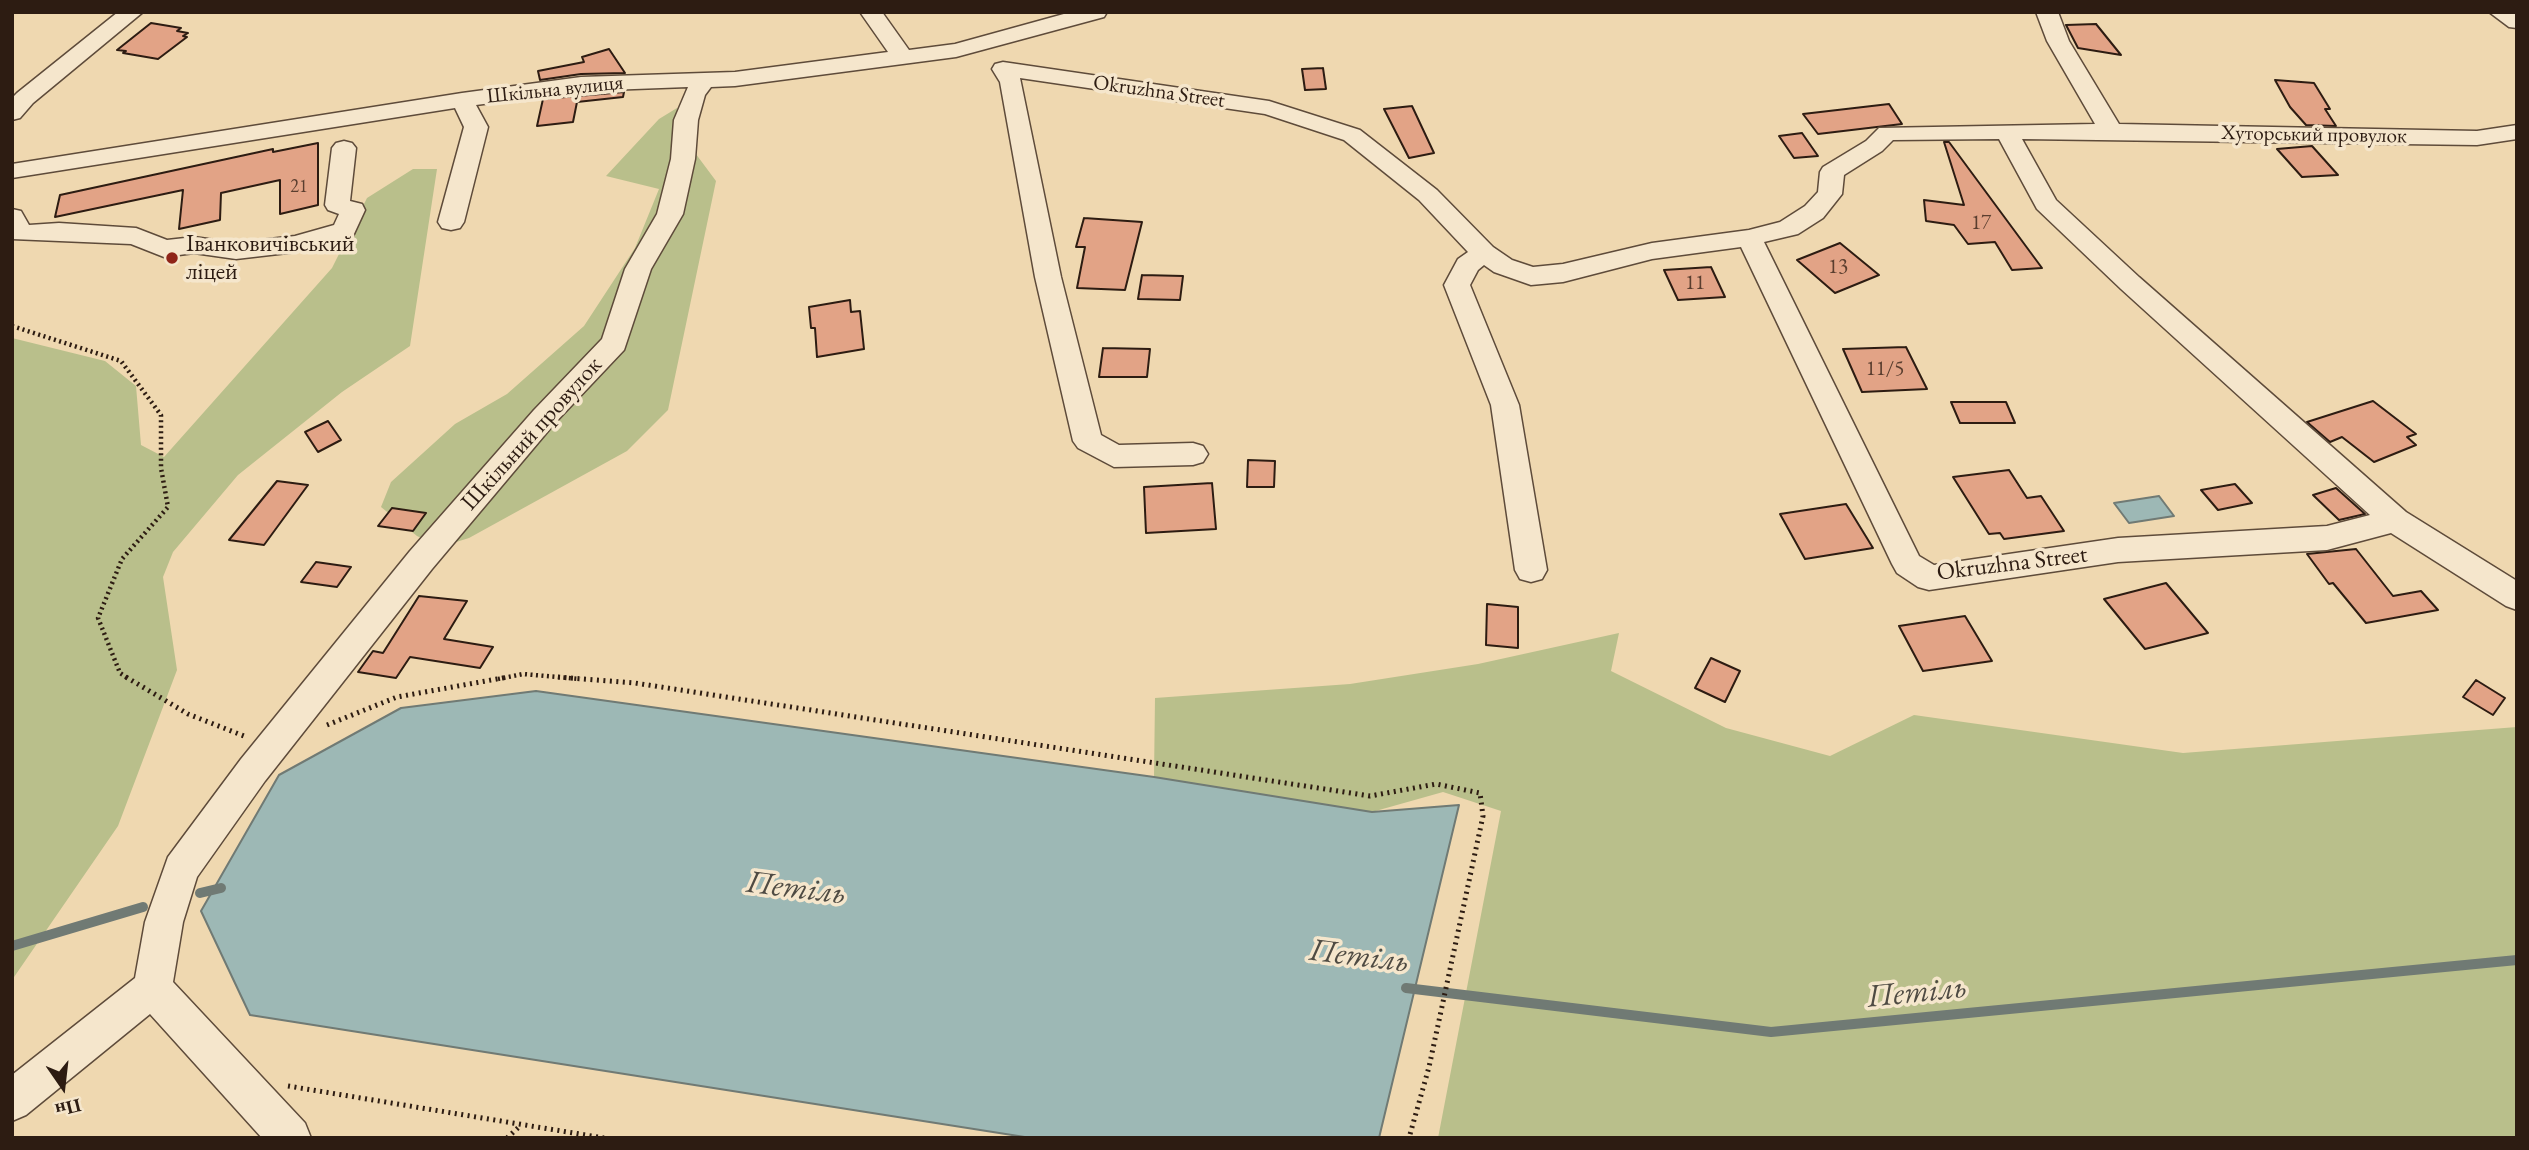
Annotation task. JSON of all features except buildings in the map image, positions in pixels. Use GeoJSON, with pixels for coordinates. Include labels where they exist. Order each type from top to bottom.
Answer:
{"type":"FeatureCollection","features":[{"type":"Feature","properties":{"kind":"street"},"geometry":{"type":"LineString","coordinates":[[12,113],[25,98],[132,12]]}},
{"type":"Feature","properties":{"kind":"street"},"geometry":{"type":"LineString","coordinates":[[871,12],[902,56]]}},
{"type":"Feature","properties":{"kind":"street","name":"Шкільна вулиця"},"geometry":{"type":"LineString","coordinates":[[12,171],[462,100],[581,84],[735,79],[956,50],[1096,12]]}},
{"type":"Feature","properties":{"kind":"street"},"geometry":{"type":"LineString","coordinates":[[2047,12],[2058,41],[2111,131]]}},
{"type":"Feature","properties":{"kind":"street"},"geometry":{"type":"LineString","coordinates":[[2500,12],[2517,22]]}},
{"type":"Feature","properties":{"kind":"street","name":"Okruzhna Street"},"geometry":{"type":"LineString","coordinates":[[956,50],[1003,69],[1269,108],[1352,135],[1428,195],[1484,253],[1503,267],[1531,276],[1563,273],[1652,251],[1749,238],[1789,228],[1814,212],[1830,194],[1832,172],[1874,146],[1887,133],[2111,131]]}},
{"type":"Feature","properties":{"kind":"street"},"geometry":{"type":"LineString","coordinates":[[1003,69],[1011,82],[1048,276],[1088,441],[1114,456],[1193,454]]}},
{"type":"Feature","properties":{"kind":"street","name":"Шкільний провулок"},"geometry":{"type":"LineString","coordinates":[[152,988],[164,922],[181,869],[272,747],[421,560],[544,417],[614,343],[638,269],[670,214],[683,159],[686,120],[694,95],[706,78]]}},
{"type":"Feature","properties":{"kind":"street"},"geometry":{"type":"LineString","coordinates":[[451,222],[476,127],[462,100]]}},
{"type":"Feature","properties":{"kind":"street"},"geometry":{"type":"LineString","coordinates":[[2006,131],[2046,204],[2130,284],[2395,520],[2517,597]]}},
{"type":"Feature","properties":{"kind":"street","name":"Хуторський провулок"},"geometry":{"type":"LineString","coordinates":[[2111,131],[2477,138],[2517,132]]}},
{"type":"Feature","properties":{"kind":"street"},"geometry":{"type":"LineString","coordinates":[[12,217],[21,233],[59,231],[136,236],[164,249],[194,245],[236,251],[296,244],[344,230],[353,210],[337,205],[344,148]]}},
{"type":"Feature","properties":{"kind":"street","name":"Okruzhna Street"},"geometry":{"type":"LineString","coordinates":[[1749,238],[1908,564],[1929,578],[2118,550],[2327,538],[2395,520]]}},
{"type":"Feature","properties":{"kind":"street"},"geometry":{"type":"LineString","coordinates":[[1484,253],[1467,265],[1457,285],[1505,405],[1531,569]]}},
{"type":"Feature","properties":{"kind":"street"},"geometry":{"type":"LineString","coordinates":[[12,1101],[152,988],[290,1138]]}},
{"type":"Feature","properties":{"kind":"path"},"geometry":{"type":"LineString","coordinates":[[12,326],[121,361],[161,415],[161,468],[168,507],[122,559],[98,618],[120,673],[188,714],[272,747]]}},
{"type":"Feature","properties":{"kind":"path"},"geometry":{"type":"LineString","coordinates":[[322,727],[397,697],[523,674],[635,683],[1370,796],[1436,784],[1480,793],[1483,816],[1440,1014],[1409,1138]]}},
{"type":"Feature","properties":{"kind":"path"},"geometry":{"type":"LineString","coordinates":[[243,1086],[298,1087],[604,1138]]}},
{"type":"Feature","properties":{"kind":"path"},"geometry":{"type":"LineString","coordinates":[[507,1138],[522,1125]]}},
{"type":"Feature","properties":{"kind":"green space"},"geometry":{"type":"Polygon","coordinates":[[[677,108],[681,134],[716,181],[668,410],[627,451],[469,538],[440,547],[417,536],[381,507],[391,482],[455,424],[507,394],[584,326],[635,248],[659,189],[606,176],[659,119],[677,108]]]}},
{"type":"Feature","properties":{"kind":"green space"},"geometry":{"type":"Polygon","coordinates":[[[413,169],[437,169],[410,346],[342,392],[238,475],[173,552],[163,577],[177,670],[118,826],[12,980],[12,338],[105,361],[136,386],[141,445],[164,457],[332,268],[367,198],[413,169]]]}},
{"type":"Feature","properties":{"kind":"green space"},"geometry":{"type":"Polygon","coordinates":[[[1619,633],[1611,671],[1726,728],[1830,756],[1914,715],[2183,753],[2517,727],[2517,1138],[1438,1138],[1501,811],[1443,792],[1372,812],[1154,777],[1155,698],[1350,684],[1478,664],[1619,633]]]}},
{"type":"Feature","properties":{"kind":"water"},"geometry":{"type":"Polygon","coordinates":[[[2159,496],[2174,516],[2129,523],[2114,503],[2159,496]]]}},
{"type":"Feature","properties":{"kind":"water"},"geometry":{"type":"Polygon","coordinates":[[[536,691],[1154,777],[1372,812],[1459,805],[1379,1138],[1031,1138],[250,1015],[201,911],[279,775],[401,708],[536,691]]]}},
{"type":"Feature","properties":{"kind":"waterway","name":"Петіль"},"geometry":{"type":"LineString","coordinates":[[200,893],[221,888]]}},
{"type":"Feature","properties":{"kind":"waterway","name":"Петіль"},"geometry":{"type":"LineString","coordinates":[[12,946],[143,907]]}},
{"type":"Feature","properties":{"kind":"waterway","name":"Петіль"},"geometry":{"type":"LineString","coordinates":[[1406,988],[1771,1032],[2517,960]]}},
{"type":"Feature","properties":{"kind":"place","name":"Іванковичівський ліцей"},"geometry":{"type":"Point","coordinates":[172,258]}}]}
